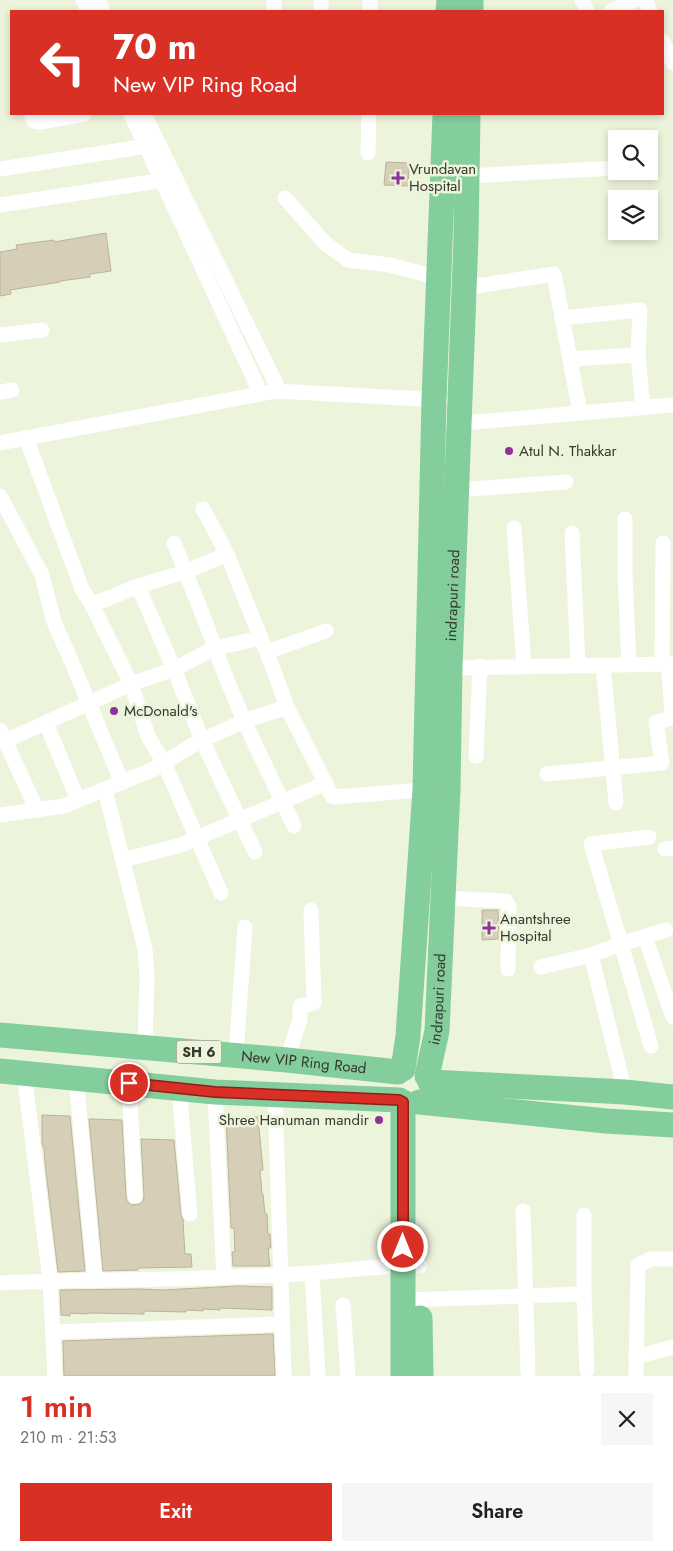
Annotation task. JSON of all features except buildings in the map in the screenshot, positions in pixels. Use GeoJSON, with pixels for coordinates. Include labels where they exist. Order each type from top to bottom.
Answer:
{"type":"FeatureCollection","features":[{"type":"Feature","properties":{"kind":"main road","name":"indrapuri road"},"geometry":{"type":"LineString","coordinates":[[403,1376],[411,1299],[416,1094],[437,1031],[443,898],[436,789],[433,424],[445,115]]}},
{"type":"Feature","properties":{"kind":"main road","name":"indrapuri road"},"geometry":{"type":"LineString","coordinates":[[416,1094],[393,1088],[395,1077],[401,1070],[408,1036],[450,668],[468,115]]}},
{"type":"Feature","properties":{"kind":"main road","name":"New VIP Ring Road"},"geometry":{"type":"LineString","coordinates":[[0,1035],[401,1070]]}},
{"type":"Feature","properties":{"kind":"main road","name":"New VIP Ring Road"},"geometry":{"type":"LineString","coordinates":[[12,1072],[215,1092],[416,1094],[625,1092],[673,1097]]}},
{"type":"Feature","properties":{"kind":"main road","name":"New VIP Ring Road"},"geometry":{"type":"LineString","coordinates":[[416,1094],[606,1121],[673,1125]]}},
{"type":"Feature","properties":{"kind":"main road","name":"indrapuri road"},"geometry":{"type":"LineString","coordinates":[[411,1299],[421,1376]]}},
{"type":"Feature","properties":{"kind":"street"},"geometry":{"type":"LineString","coordinates":[[613,10],[636,0]]}},
{"type":"Feature","properties":{"kind":"street"},"geometry":{"type":"LineString","coordinates":[[664,44],[673,63]]}},
{"type":"Feature","properties":{"kind":"street"},"geometry":{"type":"LineString","coordinates":[[31,115],[34,121],[40,122],[78,115]]}},
{"type":"Feature","properties":{"kind":"street"},"geometry":{"type":"LineString","coordinates":[[132,115],[152,145],[280,392]]}},
{"type":"Feature","properties":{"kind":"street"},"geometry":{"type":"LineString","coordinates":[[144,115],[152,145]]}},
{"type":"Feature","properties":{"kind":"street"},"geometry":{"type":"LineString","coordinates":[[368,153],[369,115]]}},
{"type":"Feature","properties":{"kind":"street"},"geometry":{"type":"LineString","coordinates":[[0,169],[152,145]]}},
{"type":"Feature","properties":{"kind":"street"},"geometry":{"type":"LineString","coordinates":[[466,176],[608,168]]}},
{"type":"Feature","properties":{"kind":"street"},"geometry":{"type":"LineString","coordinates":[[0,204],[169,179]]}},
{"type":"Feature","properties":{"kind":"street"},"geometry":{"type":"LineString","coordinates":[[169,179],[261,394]]}},
{"type":"Feature","properties":{"kind":"street"},"geometry":{"type":"LineString","coordinates":[[285,198],[325,243],[348,260],[390,265],[439,278]]}},
{"type":"Feature","properties":{"kind":"street"},"geometry":{"type":"LineString","coordinates":[[463,288],[554,274],[580,412]]}},
{"type":"Feature","properties":{"kind":"street"},"geometry":{"type":"LineString","coordinates":[[562,318],[640,310],[638,355],[643,407]]}},
{"type":"Feature","properties":{"kind":"street"},"geometry":{"type":"LineString","coordinates":[[0,335],[42,330]]}},
{"type":"Feature","properties":{"kind":"street"},"geometry":{"type":"LineString","coordinates":[[570,359],[638,355]]}},
{"type":"Feature","properties":{"kind":"street"},"geometry":{"type":"LineString","coordinates":[[0,443],[280,392],[434,400],[459,413]]}},
{"type":"Feature","properties":{"kind":"street"},"geometry":{"type":"LineString","coordinates":[[433,424],[459,413],[580,412],[673,405]]}},
{"type":"Feature","properties":{"kind":"street"},"geometry":{"type":"LineString","coordinates":[[26,438],[82,589],[92,605],[130,684],[148,736],[164,762],[221,894]]}},
{"type":"Feature","properties":{"kind":"street"},"geometry":{"type":"LineString","coordinates":[[456,490],[566,482]]}},
{"type":"Feature","properties":{"kind":"street"},"geometry":{"type":"LineString","coordinates":[[0,496],[42,575],[54,622],[122,783]]}},
{"type":"Feature","properties":{"kind":"street"},"geometry":{"type":"LineString","coordinates":[[203,509],[227,554],[287,707],[332,796],[436,789]]}},
{"type":"Feature","properties":{"kind":"street"},"geometry":{"type":"LineString","coordinates":[[625,519],[629,664]]}},
{"type":"Feature","properties":{"kind":"street"},"geometry":{"type":"LineString","coordinates":[[514,528],[524,666]]}},
{"type":"Feature","properties":{"kind":"street"},"geometry":{"type":"LineString","coordinates":[[572,532],[578,665]]}},
{"type":"Feature","properties":{"kind":"street"},"geometry":{"type":"LineString","coordinates":[[174,543],[244,720],[294,826]]}},
{"type":"Feature","properties":{"kind":"street"},"geometry":{"type":"LineString","coordinates":[[547,774],[662,763],[656,722],[669,720],[672,711],[663,543]]}},
{"type":"Feature","properties":{"kind":"street"},"geometry":{"type":"LineString","coordinates":[[92,605],[138,586],[186,572],[227,554]]}},
{"type":"Feature","properties":{"kind":"street"},"geometry":{"type":"LineString","coordinates":[[138,586],[202,740],[255,852]]}},
{"type":"Feature","properties":{"kind":"street"},"geometry":{"type":"LineString","coordinates":[[266,652],[326,631]]}},
{"type":"Feature","properties":{"kind":"street"},"geometry":{"type":"LineString","coordinates":[[37,810],[2,738],[46,722],[130,684],[174,669],[215,648],[261,638]]}},
{"type":"Feature","properties":{"kind":"street"},"geometry":{"type":"LineString","coordinates":[[450,668],[668,664]]}},
{"type":"Feature","properties":{"kind":"street"},"geometry":{"type":"LineString","coordinates":[[603,665],[616,803]]}},
{"type":"Feature","properties":{"kind":"street"},"geometry":{"type":"LineString","coordinates":[[476,756],[480,666]]}},
{"type":"Feature","properties":{"kind":"street"},"geometry":{"type":"LineString","coordinates":[[0,815],[64,806],[122,783],[202,740],[244,720],[287,707]]}},
{"type":"Feature","properties":{"kind":"street"},"geometry":{"type":"LineString","coordinates":[[46,722],[78,800]]}},
{"type":"Feature","properties":{"kind":"street"},"geometry":{"type":"LineString","coordinates":[[122,860],[181,845],[326,783]]}},
{"type":"Feature","properties":{"kind":"street"},"geometry":{"type":"LineString","coordinates":[[105,790],[147,962],[144,1047]]}},
{"type":"Feature","properties":{"kind":"street"},"geometry":{"type":"LineString","coordinates":[[649,837],[591,844],[651,1046]]}},
{"type":"Feature","properties":{"kind":"street"},"geometry":{"type":"LineString","coordinates":[[443,898],[506,901],[509,907],[508,969]]}},
{"type":"Feature","properties":{"kind":"street"},"geometry":{"type":"LineString","coordinates":[[287,1060],[300,1019],[300,1006],[314,1003],[311,910]]}},
{"type":"Feature","properties":{"kind":"street"},"geometry":{"type":"LineString","coordinates":[[236,1055],[245,927]]}},
{"type":"Feature","properties":{"kind":"street"},"geometry":{"type":"LineString","coordinates":[[541,967],[591,955],[666,930]]}},
{"type":"Feature","properties":{"kind":"street"},"geometry":{"type":"LineString","coordinates":[[645,937],[673,1017]]}},
{"type":"Feature","properties":{"kind":"street"},"geometry":{"type":"LineString","coordinates":[[591,955],[625,1092]]}},
{"type":"Feature","properties":{"kind":"street"},"geometry":{"type":"LineString","coordinates":[[12,1072],[50,1280],[55,1376]]}},
{"type":"Feature","properties":{"kind":"street"},"geometry":{"type":"LineString","coordinates":[[76,1078],[95,1281]]}},
{"type":"Feature","properties":{"kind":"street"},"geometry":{"type":"LineString","coordinates":[[129,1083],[135,1196]]}},
{"type":"Feature","properties":{"kind":"street"},"geometry":{"type":"LineString","coordinates":[[179,1088],[190,1214]]}},
{"type":"Feature","properties":{"kind":"street"},"geometry":{"type":"LineString","coordinates":[[215,1092],[224,1277]]}},
{"type":"Feature","properties":{"kind":"street"},"geometry":{"type":"LineString","coordinates":[[275,1094],[284,1376]]}},
{"type":"Feature","properties":{"kind":"street"},"geometry":{"type":"LineString","coordinates":[[524,1210],[528,1372]]}},
{"type":"Feature","properties":{"kind":"street"},"geometry":{"type":"LineString","coordinates":[[584,1214],[584,1294],[587,1370]]}},
{"type":"Feature","properties":{"kind":"street"},"geometry":{"type":"LineString","coordinates":[[636,1376],[638,1265],[651,1258],[673,1259]]}},
{"type":"Feature","properties":{"kind":"street"},"geometry":{"type":"LineString","coordinates":[[0,1283],[50,1280],[95,1281],[281,1275],[411,1266]]}},
{"type":"Feature","properties":{"kind":"street"},"geometry":{"type":"LineString","coordinates":[[312,1273],[318,1376]]}},
{"type":"Feature","properties":{"kind":"street"},"geometry":{"type":"LineString","coordinates":[[411,1299],[584,1294]]}},
{"type":"Feature","properties":{"kind":"street"},"geometry":{"type":"LineString","coordinates":[[343,1305],[348,1376]]}},
{"type":"Feature","properties":{"kind":"street"},"geometry":{"type":"LineString","coordinates":[[53,1332],[282,1324]]}},
{"type":"Feature","properties":{"kind":"street"},"geometry":{"type":"LineString","coordinates":[[636,1357],[673,1347]]}},
{"type":"Feature","properties":{"kind":"place","name":"Vrundavan Hospital"},"geometry":{"type":"Point","coordinates":[398,178]}},
{"type":"Feature","properties":{"kind":"place","name":"Atul N. Thakkar"},"geometry":{"type":"Point","coordinates":[509,451]}},
{"type":"Feature","properties":{"kind":"place","name":"McDonald's"},"geometry":{"type":"Point","coordinates":[114,711]}},
{"type":"Feature","properties":{"kind":"place","name":"Anantshree Hospital"},"geometry":{"type":"Point","coordinates":[489,928]}},
{"type":"Feature","properties":{"kind":"place","name":"Shree Hanuman mandir"},"geometry":{"type":"Point","coordinates":[379,1120]}},
{"type":"Feature","properties":{"kind":"route"},"geometry":{"type":"LineString","coordinates":[[129,1083],[215,1092],[399,1100],[403,1102],[403,1247]]}}]}
